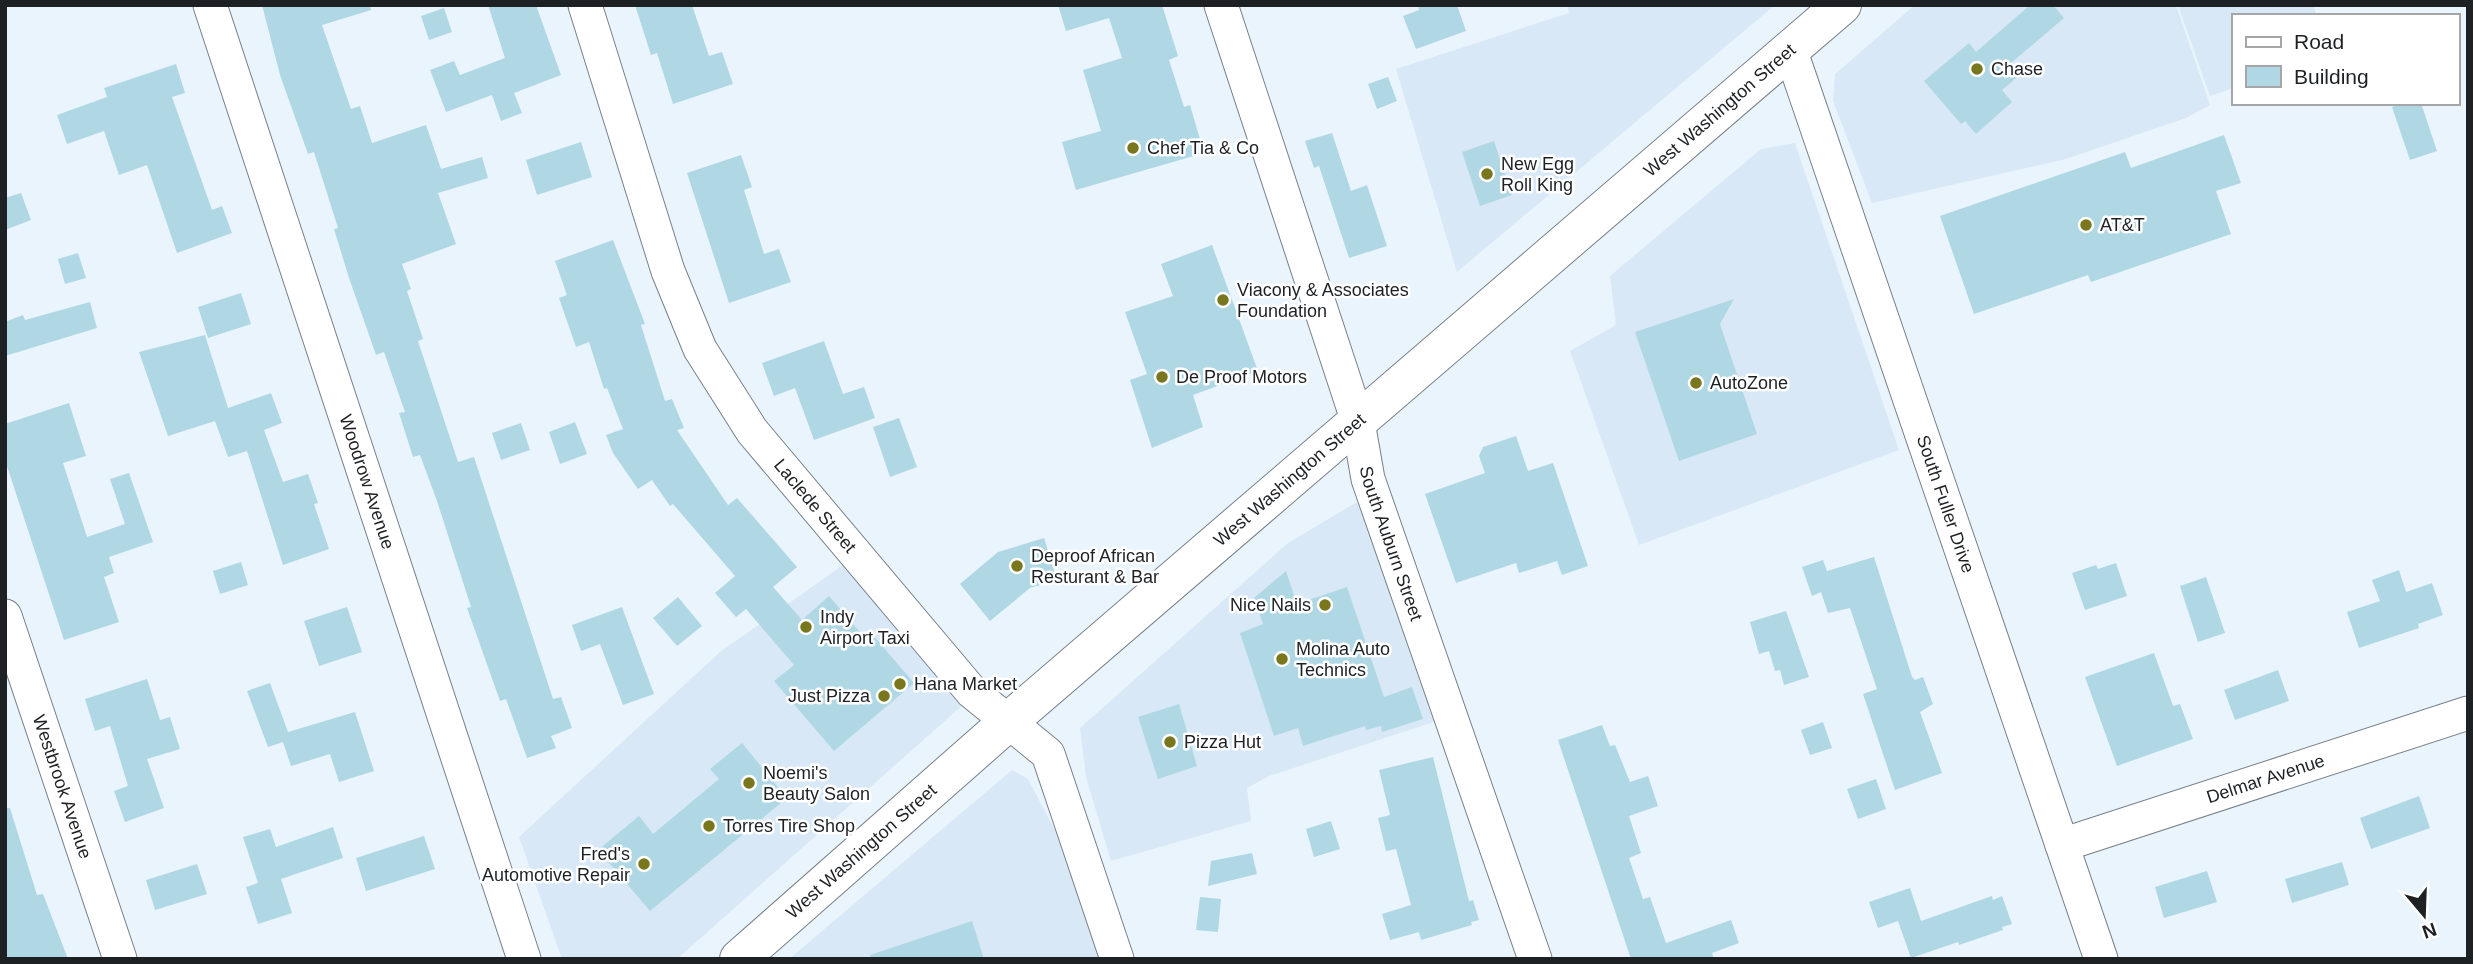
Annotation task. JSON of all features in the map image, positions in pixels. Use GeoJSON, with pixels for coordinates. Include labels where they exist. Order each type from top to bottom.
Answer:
{"type":"FeatureCollection","features":[{"type":"Feature","properties":{"kind":"main road","name":"West Washington Street"},"geometry":{"type":"LineString","coordinates":[[738,959],[1008,722],[1842,5]]}},
{"type":"Feature","properties":{"kind":"street","name":"Woodrow Avenue"},"geometry":{"type":"LineString","coordinates":[[210,5],[524,959]]}},
{"type":"Feature","properties":{"kind":"street","name":"Laclede Street"},"geometry":{"type":"LineString","coordinates":[[586,5],[668,271],[690,327],[718,380],[752,431],[972,692],[1051,759],[1117,959]]}},
{"type":"Feature","properties":{"kind":"street","name":"South Auburn Street"},"geometry":{"type":"LineString","coordinates":[[1221,5],[1358,422],[1368,479],[1535,959]]}},
{"type":"Feature","properties":{"kind":"street","name":"South Fuller Drive"},"geometry":{"type":"LineString","coordinates":[[1790,50],[2101,959]]}},
{"type":"Feature","properties":{"kind":"street","name":"Westbrook Avenue"},"geometry":{"type":"LineString","coordinates":[[5,616],[120,959]]}},
{"type":"Feature","properties":{"kind":"street","name":"Delmar Avenue"},"geometry":{"type":"LineString","coordinates":[[2062,845],[2468,713]]}},
{"type":"Feature","properties":{"kind":"shaded area"},"geometry":{"type":"Polygon","coordinates":[[[1567,5],[1775,5],[1457,272],[1396,69],[1569,13],[1567,5]]]}},
{"type":"Feature","properties":{"kind":"shaded area"},"geometry":{"type":"Polygon","coordinates":[[[1915,5],[2176,5],[2210,105],[2186,118],[2066,159],[1872,203],[1833,101],[1835,74],[1915,5]]]}},
{"type":"Feature","properties":{"kind":"shaded area"},"geometry":{"type":"Polygon","coordinates":[[[2178,5],[2313,5],[2316,14],[2232,14],[2232,88],[2210,96],[2178,5]]]}},
{"type":"Feature","properties":{"kind":"shaded area"},"geometry":{"type":"Polygon","coordinates":[[[1795,143],[1899,450],[1639,545],[1570,351],[1616,325],[1610,276],[1761,149],[1795,143]]]}},
{"type":"Feature","properties":{"kind":"shaded area"},"geometry":{"type":"Polygon","coordinates":[[[1357,502],[1397,592],[1437,721],[1269,776],[1247,788],[1251,821],[1111,861],[1086,777],[1080,728],[1288,543],[1357,502]]]}},
{"type":"Feature","properties":{"kind":"shaded area"},"geometry":{"type":"Polygon","coordinates":[[[846,563],[965,703],[677,959],[562,959],[519,837],[720,652],[846,563]]]}},
{"type":"Feature","properties":{"kind":"shaded area"},"geometry":{"type":"Polygon","coordinates":[[[1012,770],[1028,779],[1074,867],[1105,959],[789,959],[1012,770]]]}},
{"type":"Feature","properties":{"kind":"building"},"geometry":{"type":"Polygon","coordinates":[[[262,5],[370,5],[371,10],[322,25],[351,109],[360,106],[372,143],[426,125],[441,169],[482,157],[488,178],[438,193],[456,244],[402,264],[411,289],[407,291],[423,339],[418,341],[458,462],[474,457],[553,699],[561,697],[572,728],[551,736],[556,748],[527,758],[506,699],[500,701],[467,608],[471,607],[437,501],[420,455],[413,457],[399,413],[405,412],[384,352],[376,355],[349,278],[334,229],[338,228],[314,152],[308,154],[280,75],[262,5]]]}},
{"type":"Feature","properties":{"kind":"building"},"geometry":{"type":"Polygon","coordinates":[[[488,5],[536,5],[561,75],[514,93],[522,113],[501,121],[492,95],[446,112],[430,70],[454,61],[460,75],[505,58],[488,5]]]}},
{"type":"Feature","properties":{"kind":"building"},"geometry":{"type":"Polygon","coordinates":[[[635,5],[692,5],[709,56],[722,52],[733,84],[673,104],[657,53],[651,55],[635,5]]]}},
{"type":"Feature","properties":{"kind":"building"},"geometry":{"type":"Polygon","coordinates":[[[1058,5],[1162,5],[1178,56],[1169,60],[1184,107],[1190,105],[1204,153],[1076,190],[1062,142],[1101,131],[1083,70],[1122,58],[1109,18],[1066,31],[1058,5]]]}},
{"type":"Feature","properties":{"kind":"building"},"geometry":{"type":"Polygon","coordinates":[[[1418,5],[1457,5],[1466,31],[1416,49],[1403,16],[1419,10],[1418,5]]]}},
{"type":"Feature","properties":{"kind":"building","name":"Chase"},"geometry":{"type":"Polygon","coordinates":[[[2030,5],[2053,5],[2064,18],[2011,63],[2021,74],[2002,90],[2012,102],[1976,134],[1965,121],[1961,124],[1924,81],[1969,43],[1976,52],[2030,5]]]}},
{"type":"Feature","properties":{"kind":"building"},"geometry":{"type":"Polygon","coordinates":[[[444,8],[452,32],[429,40],[421,16],[444,8]]]}},
{"type":"Feature","properties":{"kind":"building"},"geometry":{"type":"Polygon","coordinates":[[[176,64],[185,93],[172,97],[212,210],[222,206],[232,233],[177,253],[147,165],[119,175],[104,131],[67,144],[57,115],[107,97],[104,88],[176,64]]]}},
{"type":"Feature","properties":{"kind":"building"},"geometry":{"type":"Polygon","coordinates":[[[1388,77],[1397,101],[1377,109],[1368,84],[1388,77]]]}},
{"type":"Feature","properties":{"kind":"building"},"geometry":{"type":"Polygon","coordinates":[[[2422,105],[2437,151],[2410,160],[2392,107],[2422,105]]]}},
{"type":"Feature","properties":{"kind":"building"},"geometry":{"type":"Polygon","coordinates":[[[1332,133],[1351,191],[1367,185],[1387,246],[1349,258],[1319,166],[1314,168],[1305,141],[1332,133]]]}},
{"type":"Feature","properties":{"kind":"building","name":"AT&T"},"geometry":{"type":"Polygon","coordinates":[[[2224,135],[2241,183],[2216,191],[2231,234],[2091,282],[2088,275],[1974,314],[1940,216],[2125,152],[2131,168],[2224,135]]]}},
{"type":"Feature","properties":{"kind":"building","name":"New Egg Roll King"},"geometry":{"type":"Polygon","coordinates":[[[1494,141],[1512,195],[1480,206],[1462,152],[1494,141]]]}},
{"type":"Feature","properties":{"kind":"building"},"geometry":{"type":"Polygon","coordinates":[[[581,142],[592,177],[537,195],[526,160],[581,142]]]}},
{"type":"Feature","properties":{"kind":"building"},"geometry":{"type":"Polygon","coordinates":[[[741,155],[752,187],[744,190],[764,254],[779,249],[791,282],[729,303],[687,173],[741,155]]]}},
{"type":"Feature","properties":{"kind":"building"},"geometry":{"type":"Polygon","coordinates":[[[21,193],[31,220],[5,230],[5,198],[21,193]]]}},
{"type":"Feature","properties":{"kind":"building"},"geometry":{"type":"Polygon","coordinates":[[[613,240],[645,324],[641,325],[665,401],[672,399],[684,428],[677,430],[728,505],[737,498],[797,567],[773,587],[802,620],[829,596],[866,639],[872,634],[914,683],[834,751],[774,681],[794,665],[746,609],[736,617],[715,593],[735,576],[673,504],[670,506],[652,480],[638,489],[613,453],[606,435],[623,429],[607,388],[604,389],[589,342],[576,347],[559,298],[567,295],[555,261],[613,240]]]}},
{"type":"Feature","properties":{"kind":"building"},"geometry":{"type":"Polygon","coordinates":[[[1212,245],[1258,371],[1193,395],[1203,427],[1152,448],[1130,380],[1147,374],[1125,312],[1173,296],[1161,264],[1212,245]]]}},
{"type":"Feature","properties":{"kind":"building"},"geometry":{"type":"Polygon","coordinates":[[[78,253],[86,278],[65,284],[58,259],[78,253]]]}},
{"type":"Feature","properties":{"kind":"building"},"geometry":{"type":"Polygon","coordinates":[[[241,293],[251,324],[208,338],[198,307],[241,293]]]}},
{"type":"Feature","properties":{"kind":"building","name":"AutoZone"},"geometry":{"type":"Polygon","coordinates":[[[1734,299],[1720,324],[1757,434],[1679,461],[1635,332],[1734,299]]]}},
{"type":"Feature","properties":{"kind":"building"},"geometry":{"type":"Polygon","coordinates":[[[90,302],[97,328],[5,356],[5,322],[23,315],[25,320],[90,302]]]}},
{"type":"Feature","properties":{"kind":"building"},"geometry":{"type":"Polygon","coordinates":[[[205,335],[228,408],[271,393],[282,423],[264,430],[283,482],[308,474],[318,503],[314,504],[329,549],[283,565],[247,451],[228,457],[215,421],[168,436],[139,352],[205,335]]]}},
{"type":"Feature","properties":{"kind":"building"},"geometry":{"type":"Polygon","coordinates":[[[824,341],[843,394],[864,387],[875,418],[814,440],[795,388],[774,396],[762,363],[824,341]]]}},
{"type":"Feature","properties":{"kind":"building"},"geometry":{"type":"Polygon","coordinates":[[[69,403],[86,456],[63,463],[87,537],[125,524],[110,479],[129,473],[153,542],[109,557],[114,573],[104,577],[119,622],[64,640],[5,460],[5,424],[69,403]]]}},
{"type":"Feature","properties":{"kind":"building"},"geometry":{"type":"Polygon","coordinates":[[[899,418],[917,467],[890,477],[873,427],[899,418]]]}},
{"type":"Feature","properties":{"kind":"building"},"geometry":{"type":"Polygon","coordinates":[[[575,422],[587,454],[560,464],[549,432],[575,422]]]}},
{"type":"Feature","properties":{"kind":"building"},"geometry":{"type":"Polygon","coordinates":[[[521,423],[530,450],[501,460],[492,433],[521,423]]]}},
{"type":"Feature","properties":{"kind":"building"},"geometry":{"type":"Polygon","coordinates":[[[1516,436],[1528,471],[1553,463],[1588,566],[1562,575],[1557,561],[1519,573],[1516,563],[1456,583],[1425,494],[1485,473],[1479,456],[1483,447],[1516,436]]]}},
{"type":"Feature","properties":{"kind":"building","name":"Deproof African Resturant & Bar"},"geometry":{"type":"Polygon","coordinates":[[[1044,538],[1057,580],[1030,588],[990,621],[960,584],[998,552],[1044,538]]]}},
{"type":"Feature","properties":{"kind":"building"},"geometry":{"type":"Polygon","coordinates":[[[1874,557],[1912,677],[1915,680],[1923,677],[1933,704],[1920,712],[1942,773],[1895,790],[1863,694],[1877,689],[1850,608],[1828,613],[1821,592],[1812,596],[1802,567],[1823,560],[1827,571],[1874,557]]]}},
{"type":"Feature","properties":{"kind":"building"},"geometry":{"type":"Polygon","coordinates":[[[241,562],[248,585],[220,594],[213,571],[241,562]]]}},
{"type":"Feature","properties":{"kind":"building"},"geometry":{"type":"Polygon","coordinates":[[[2116,563],[2127,596],[2085,610],[2072,573],[2096,565],[2098,569],[2116,563]]]}},
{"type":"Feature","properties":{"kind":"building"},"geometry":{"type":"Polygon","coordinates":[[[2399,570],[2406,592],[2432,583],[2443,615],[2418,624],[2419,628],[2359,648],[2347,612],[2380,601],[2372,580],[2399,570]]]}},
{"type":"Feature","properties":{"kind":"building"},"geometry":{"type":"Polygon","coordinates":[[[1286,571],[1297,604],[1347,587],[1384,697],[1412,687],[1423,719],[1382,732],[1381,726],[1366,730],[1365,726],[1303,746],[1298,728],[1274,736],[1240,633],[1263,624],[1254,598],[1286,571]]]}},
{"type":"Feature","properties":{"kind":"building"},"geometry":{"type":"Polygon","coordinates":[[[2206,577],[2225,633],[2198,642],[2180,586],[2206,577]]]}},
{"type":"Feature","properties":{"kind":"building"},"geometry":{"type":"Polygon","coordinates":[[[678,597],[702,626],[677,646],[653,618],[678,597]]]}},
{"type":"Feature","properties":{"kind":"building"},"geometry":{"type":"Polygon","coordinates":[[[347,607],[362,652],[319,666],[304,621],[347,607]]]}},
{"type":"Feature","properties":{"kind":"building"},"geometry":{"type":"Polygon","coordinates":[[[622,607],[654,694],[623,705],[600,644],[581,651],[572,625],[622,607]]]}},
{"type":"Feature","properties":{"kind":"building"},"geometry":{"type":"Polygon","coordinates":[[[1786,611],[1809,677],[1784,685],[1780,670],[1775,671],[1769,651],[1759,654],[1750,622],[1786,611]]]}},
{"type":"Feature","properties":{"kind":"building"},"geometry":{"type":"Polygon","coordinates":[[[2154,653],[2173,706],[2180,704],[2193,739],[2117,766],[2085,677],[2154,653]]]}},
{"type":"Feature","properties":{"kind":"building"},"geometry":{"type":"Polygon","coordinates":[[[2278,670],[2289,701],[2235,720],[2224,690],[2278,670]]]}},
{"type":"Feature","properties":{"kind":"building"},"geometry":{"type":"Polygon","coordinates":[[[147,679],[160,720],[170,717],[180,749],[147,759],[164,808],[125,822],[114,791],[128,786],[110,726],[95,731],[85,699],[147,679]]]}},
{"type":"Feature","properties":{"kind":"building"},"geometry":{"type":"Polygon","coordinates":[[[270,683],[288,732],[355,712],[374,771],[339,782],[330,754],[291,766],[283,742],[268,747],[247,691],[270,683]]]}},
{"type":"Feature","properties":{"kind":"building","name":"Pizza Hut"},"geometry":{"type":"Polygon","coordinates":[[[1179,704],[1197,766],[1158,779],[1138,717],[1179,704]]]}},
{"type":"Feature","properties":{"kind":"building"},"geometry":{"type":"Polygon","coordinates":[[[1823,722],[1832,748],[1810,755],[1801,730],[1823,722]]]}},
{"type":"Feature","properties":{"kind":"building"},"geometry":{"type":"Polygon","coordinates":[[[1602,725],[1610,746],[1615,745],[1630,782],[1648,776],[1658,806],[1629,816],[1641,853],[1629,858],[1643,899],[1650,897],[1666,943],[1731,920],[1739,943],[1712,953],[1714,959],[1631,959],[1558,740],[1602,725]]]}},
{"type":"Feature","properties":{"kind":"building"},"geometry":{"type":"Polygon","coordinates":[[[742,743],[787,798],[650,911],[598,850],[639,816],[653,834],[719,779],[710,769],[742,743]]]}},
{"type":"Feature","properties":{"kind":"building"},"geometry":{"type":"Polygon","coordinates":[[[1433,757],[1469,901],[1473,900],[1479,920],[1471,922],[1472,925],[1421,940],[1419,932],[1390,940],[1382,914],[1411,905],[1396,849],[1386,851],[1378,818],[1390,815],[1379,770],[1433,757]]]}},
{"type":"Feature","properties":{"kind":"building"},"geometry":{"type":"Polygon","coordinates":[[[1876,779],[1886,809],[1858,819],[1847,789],[1876,779]]]}},
{"type":"Feature","properties":{"kind":"building"},"geometry":{"type":"Polygon","coordinates":[[[2419,796],[2430,828],[2371,849],[2360,818],[2419,796]]]}},
{"type":"Feature","properties":{"kind":"building"},"geometry":{"type":"Polygon","coordinates":[[[5,808],[10,808],[37,895],[43,894],[68,959],[5,959],[5,808]]]}},
{"type":"Feature","properties":{"kind":"building"},"geometry":{"type":"Polygon","coordinates":[[[1331,821],[1340,849],[1314,857],[1306,829],[1331,821]]]}},
{"type":"Feature","properties":{"kind":"building"},"geometry":{"type":"Polygon","coordinates":[[[333,827],[343,858],[281,879],[292,913],[258,924],[246,887],[258,883],[243,837],[270,829],[276,847],[333,827]]]}},
{"type":"Feature","properties":{"kind":"building"},"geometry":{"type":"Polygon","coordinates":[[[424,836],[435,869],[366,891],[356,858],[424,836]]]}},
{"type":"Feature","properties":{"kind":"building"},"geometry":{"type":"Polygon","coordinates":[[[1252,853],[1257,874],[1208,886],[1211,861],[1252,853]]]}},
{"type":"Feature","properties":{"kind":"building"},"geometry":{"type":"Polygon","coordinates":[[[2342,862],[2349,885],[2292,903],[2285,879],[2342,862]]]}},
{"type":"Feature","properties":{"kind":"building"},"geometry":{"type":"Polygon","coordinates":[[[197,864],[207,894],[155,910],[146,880],[197,864]]]}},
{"type":"Feature","properties":{"kind":"building"},"geometry":{"type":"Polygon","coordinates":[[[2207,871],[2217,902],[2164,918],[2155,887],[2207,871]]]}},
{"type":"Feature","properties":{"kind":"building"},"geometry":{"type":"Polygon","coordinates":[[[1910,888],[1921,921],[1992,896],[1993,900],[2002,896],[2012,924],[2002,927],[2003,930],[1959,945],[1958,942],[1911,958],[1898,921],[1878,928],[1869,902],[1910,888]]]}},
{"type":"Feature","properties":{"kind":"building"},"geometry":{"type":"Polygon","coordinates":[[[1200,897],[1221,899],[1218,932],[1196,930],[1200,897]]]}},
{"type":"Feature","properties":{"kind":"building"},"geometry":{"type":"Polygon","coordinates":[[[972,921],[984,959],[871,959],[870,955],[972,921]]]}},
{"type":"Feature","properties":{"kind":"place","name":"Chase"},"geometry":{"type":"Point","coordinates":[1977,69]}},
{"type":"Feature","properties":{"kind":"place","name":"Chef Tia & Co"},"geometry":{"type":"Point","coordinates":[1133,148]}},
{"type":"Feature","properties":{"kind":"place","name":"New Egg Roll King"},"geometry":{"type":"Point","coordinates":[1487,174]}},
{"type":"Feature","properties":{"kind":"place","name":"AT&T"},"geometry":{"type":"Point","coordinates":[2086,225]}},
{"type":"Feature","properties":{"kind":"place","name":"Viacony & Associates Foundation"},"geometry":{"type":"Point","coordinates":[1223,300]}},
{"type":"Feature","properties":{"kind":"place","name":"De Proof Motors"},"geometry":{"type":"Point","coordinates":[1162,377]}},
{"type":"Feature","properties":{"kind":"place","name":"AutoZone"},"geometry":{"type":"Point","coordinates":[1696,383]}},
{"type":"Feature","properties":{"kind":"place","name":"Deproof African Resturant & Bar"},"geometry":{"type":"Point","coordinates":[1017,566]}},
{"type":"Feature","properties":{"kind":"place","name":"Nice Nails"},"geometry":{"type":"Point","coordinates":[1325,605]}},
{"type":"Feature","properties":{"kind":"place","name":"Indy Airport Taxi"},"geometry":{"type":"Point","coordinates":[806,627]}},
{"type":"Feature","properties":{"kind":"place","name":"Molina Auto Technics"},"geometry":{"type":"Point","coordinates":[1282,659]}},
{"type":"Feature","properties":{"kind":"place","name":"Hana Market"},"geometry":{"type":"Point","coordinates":[900,684]}},
{"type":"Feature","properties":{"kind":"place","name":"Just Pizza"},"geometry":{"type":"Point","coordinates":[884,696]}},
{"type":"Feature","properties":{"kind":"place","name":"Pizza Hut"},"geometry":{"type":"Point","coordinates":[1170,742]}},
{"type":"Feature","properties":{"kind":"place","name":"Noemi's Beauty Salon"},"geometry":{"type":"Point","coordinates":[749,783]}},
{"type":"Feature","properties":{"kind":"place","name":"Torres Tire Shop"},"geometry":{"type":"Point","coordinates":[709,826]}},
{"type":"Feature","properties":{"kind":"place","name":"Fred's Automotive Repair"},"geometry":{"type":"Point","coordinates":[644,864]}}]}
